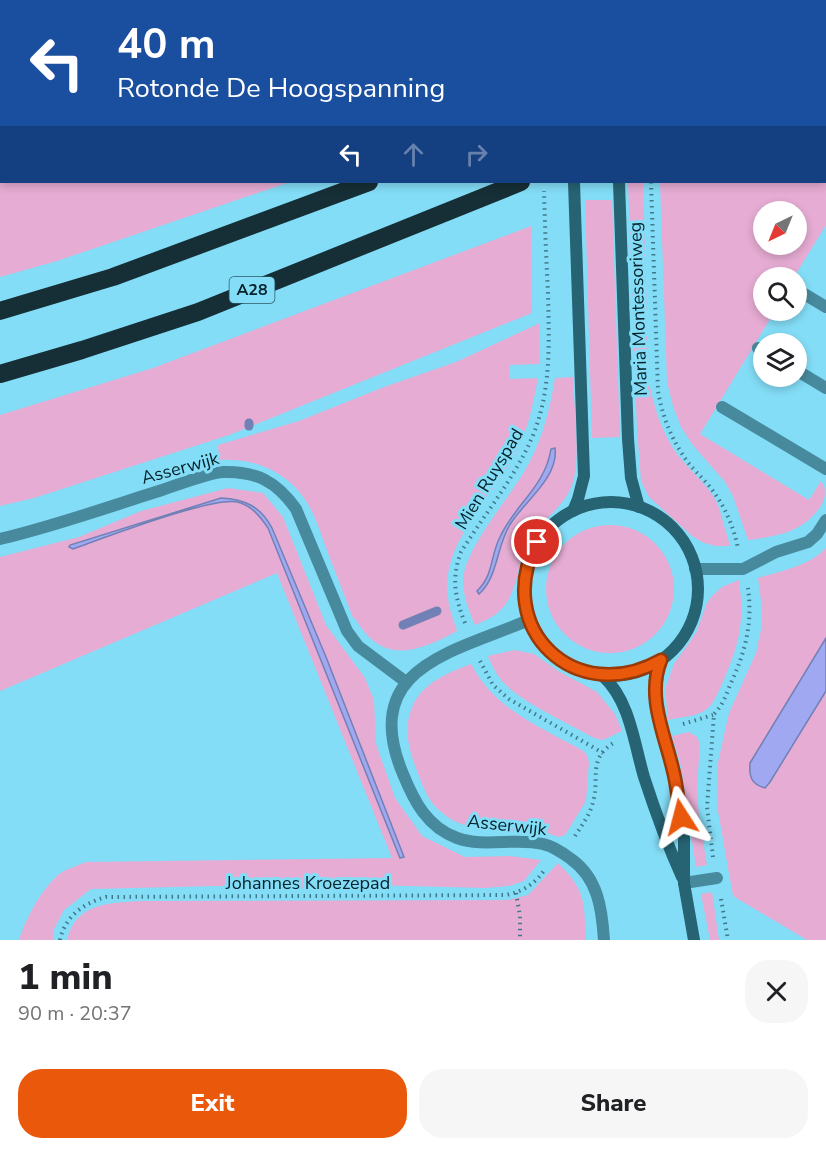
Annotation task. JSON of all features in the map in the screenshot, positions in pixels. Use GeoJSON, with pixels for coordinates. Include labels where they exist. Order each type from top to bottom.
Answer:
{"type":"FeatureCollection","features":[{"type":"Feature","properties":{"kind":"highway"},"geometry":{"type":"LineString","coordinates":[[0,311],[113,277],[366,183]]}},
{"type":"Feature","properties":{"kind":"highway","name":"A28"},"geometry":{"type":"LineString","coordinates":[[0,374],[198,312],[519,183]]}},
{"type":"Feature","properties":{"kind":"street"},"geometry":{"type":"LineString","coordinates":[[573,511],[584,476],[574,183]]}},
{"type":"Feature","properties":{"kind":"street","name":"Maria Montessoriweg"},"geometry":{"type":"LineString","coordinates":[[620,183],[628,438],[632,478],[639,507]]}},
{"type":"Feature","properties":{"kind":"street"},"geometry":{"type":"LineString","coordinates":[[807,296],[826,307]]}},
{"type":"Feature","properties":{"kind":"street"},"geometry":{"type":"LineString","coordinates":[[807,377],[826,388]]}},
{"type":"Feature","properties":{"kind":"street"},"geometry":{"type":"LineString","coordinates":[[722,407],[826,469]]}},
{"type":"Feature","properties":{"kind":"street","name":"Asserwijk"},"geometry":{"type":"LineString","coordinates":[[0,539],[33,531],[220,472],[256,476],[271,482],[284,492],[296,509],[306,528],[341,619],[352,638],[372,658],[406,682]]}},
{"type":"Feature","properties":{"kind":"street"},"geometry":{"type":"LineString","coordinates":[[606,502],[639,507],[669,525],[681,537],[689,552],[698,584],[695,613],[682,640],[661,660],[633,673],[603,676],[572,667],[558,658],[536,634],[530,620],[524,588],[525,572],[530,557],[547,530],[559,519],[573,511],[606,502]]}},
{"type":"Feature","properties":{"kind":"street"},"geometry":{"type":"LineString","coordinates":[[695,569],[743,569],[776,552],[808,542],[817,534],[826,520]]}},
{"type":"Feature","properties":{"kind":"street","name":"Asserwijk"},"geometry":{"type":"LineString","coordinates":[[530,620],[434,661],[418,670],[406,682],[397,694],[392,709],[392,737],[397,760],[413,798],[424,815],[439,828],[457,838],[472,841],[541,843],[561,852],[579,865],[593,884],[602,912],[604,940]]}},
{"type":"Feature","properties":{"kind":"street"},"geometry":{"type":"LineString","coordinates":[[661,660],[655,674],[656,706],[675,783],[684,839],[684,884],[694,940]]}},
{"type":"Feature","properties":{"kind":"street"},"geometry":{"type":"LineString","coordinates":[[603,676],[613,686],[627,714],[644,777],[666,841],[684,884]]}},
{"type":"Feature","properties":{"kind":"street"},"geometry":{"type":"LineString","coordinates":[[684,884],[717,878]]}},
{"type":"Feature","properties":{"kind":"path","name":"Mien Ruyspad"},"geometry":{"type":"LineString","coordinates":[[544,183],[550,346],[544,400],[532,438],[509,479],[461,552],[456,566],[455,592],[459,608],[487,675],[500,692],[603,753]]}},
{"type":"Feature","properties":{"kind":"path","name":"Maria Montessoriweg"},"geometry":{"type":"LineString","coordinates":[[651,183],[660,405],[665,422],[683,456],[722,503],[736,538],[747,578],[751,610],[746,645],[722,704],[714,714],[709,761],[707,807],[728,940]]}},
{"type":"Feature","properties":{"kind":"path"},"geometry":{"type":"LineString","coordinates":[[520,940],[520,916],[516,893],[536,881],[561,852]]}},
{"type":"Feature","properties":{"kind":"path","name":"Johannes Kroezepad"},"geometry":{"type":"LineString","coordinates":[[60,940],[70,918],[79,909],[106,897],[472,896],[516,893]]}},
{"type":"Feature","properties":{"kind":"shaded area"},"geometry":{"type":"Polygon","coordinates":[[[0,183],[287,183],[57,261],[0,277],[0,183]]]}},
{"type":"Feature","properties":{"kind":"shaded area"},"geometry":{"type":"Polygon","coordinates":[[[628,183],[643,183],[649,383],[654,403],[665,433],[675,451],[715,499],[730,546],[704,543],[692,536],[649,497],[641,481],[628,183]]]}},
{"type":"Feature","properties":{"kind":"shaded area"},"geometry":{"type":"Polygon","coordinates":[[[660,183],[826,183],[826,225],[800,267],[753,267],[753,321],[769,321],[762,333],[753,333],[753,347],[700,434],[809,500],[821,481],[825,489],[825,496],[816,512],[801,526],[792,530],[748,540],[733,496],[725,482],[692,444],[681,427],[667,382],[660,183]]]}},
{"type":"Feature","properties":{"kind":"shaded area"},"geometry":{"type":"Polygon","coordinates":[[[585,200],[612,200],[620,437],[592,438],[585,200]]]}},
{"type":"Feature","properties":{"kind":"shaded area"},"geometry":{"type":"Polygon","coordinates":[[[531,226],[532,313],[229,435],[34,498],[0,506],[0,415],[153,368],[531,226]]]}},
{"type":"Feature","properties":{"kind":"shaded area"},"geometry":{"type":"Polygon","coordinates":[[[540,323],[540,364],[510,365],[510,379],[538,378],[527,427],[515,454],[470,522],[452,558],[448,577],[448,597],[458,633],[457,631],[414,649],[388,649],[376,643],[353,618],[317,523],[301,494],[292,484],[271,469],[246,461],[219,460],[218,445],[299,421],[384,387],[456,362],[540,323]]]}},
{"type":"Feature","properties":{"kind":"shaded area"},"geometry":{"type":"Polygon","coordinates":[[[573,377],[577,454],[571,488],[561,504],[529,541],[510,598],[495,615],[475,625],[464,592],[465,568],[480,538],[533,455],[545,423],[555,378],[573,377]],[[551,450],[543,475],[506,525],[497,544],[486,579],[477,591],[490,581],[498,549],[507,528],[540,487],[553,463],[551,450]]]}},
{"type":"Feature","properties":{"kind":"shaded area"},"geometry":{"type":"Polygon","coordinates":[[[228,488],[263,493],[283,517],[326,625],[365,678],[374,700],[376,744],[395,798],[422,836],[465,857],[510,856],[541,860],[524,881],[509,886],[485,888],[370,885],[284,889],[216,886],[91,889],[64,910],[53,931],[53,940],[19,940],[35,905],[52,881],[62,872],[86,862],[392,858],[277,573],[0,691],[0,557],[79,537],[141,511],[228,488]]]}},
{"type":"Feature","properties":{"kind":"shaded area"},"geometry":{"type":"Polygon","coordinates":[[[610,525],[634,530],[655,544],[669,565],[674,589],[669,613],[655,634],[634,648],[610,653],[586,648],[565,634],[551,613],[546,589],[551,565],[565,544],[586,530],[610,525]]]}},
{"type":"Feature","properties":{"kind":"shaded area"},"geometry":{"type":"Polygon","coordinates":[[[826,548],[826,638],[750,763],[749,773],[765,788],[826,691],[826,940],[807,940],[733,896],[717,806],[718,762],[729,713],[756,653],[762,609],[758,578],[803,564],[826,548]]]}},
{"type":"Feature","properties":{"kind":"shaded area"},"geometry":{"type":"Polygon","coordinates":[[[739,580],[741,622],[739,634],[733,657],[717,695],[704,711],[668,720],[665,689],[674,664],[696,633],[707,603],[712,596],[722,587],[739,580]]]}},
{"type":"Feature","properties":{"kind":"shaded area"},"geometry":{"type":"Polygon","coordinates":[[[514,650],[534,654],[558,671],[597,692],[615,714],[622,731],[603,740],[594,738],[535,706],[513,691],[500,678],[488,656],[514,650]]]}},
{"type":"Feature","properties":{"kind":"shaded area"},"geometry":{"type":"Polygon","coordinates":[[[471,664],[481,680],[505,705],[587,755],[589,762],[586,801],[565,835],[559,837],[543,832],[482,830],[482,828],[454,821],[436,807],[427,795],[415,767],[408,739],[408,720],[411,711],[420,694],[432,683],[471,664]]]}},
{"type":"Feature","properties":{"kind":"shaded area"},"geometry":{"type":"Polygon","coordinates":[[[689,732],[697,737],[700,744],[697,787],[699,818],[707,865],[696,867],[681,766],[672,736],[689,732]]]}},
{"type":"Feature","properties":{"kind":"shaded area"},"geometry":{"type":"Polygon","coordinates":[[[558,863],[574,881],[582,897],[586,940],[67,940],[71,928],[78,919],[95,907],[105,904],[140,901],[508,900],[528,895],[558,863]]]}},
{"type":"Feature","properties":{"kind":"shaded area"},"geometry":{"type":"Polygon","coordinates":[[[712,892],[719,940],[710,940],[701,894],[712,892]]]}},
{"type":"Feature","properties":{"kind":"water"},"geometry":{"type":"Polygon","coordinates":[[[555,448],[555,459],[547,479],[511,523],[502,541],[486,587],[479,594],[477,591],[489,572],[497,544],[506,525],[543,474],[551,449],[555,448]]]}},
{"type":"Feature","properties":{"kind":"water"},"geometry":{"type":"Polygon","coordinates":[[[221,498],[245,502],[263,515],[272,528],[326,657],[404,857],[400,858],[268,528],[255,512],[237,502],[223,502],[181,512],[73,549],[69,547],[221,498]]]}},
{"type":"Feature","properties":{"kind":"water"},"geometry":{"type":"Polygon","coordinates":[[[826,638],[826,691],[770,782],[765,788],[760,786],[752,779],[750,763],[826,638]]]}},
{"type":"Feature","properties":{"kind":"waterway"},"geometry":{"type":"LineString","coordinates":[[403,625],[437,611]]}},
{"type":"Feature","properties":{"kind":"route"},"geometry":{"type":"LineString","coordinates":[[537,542],[525,572],[525,604],[536,634],[546,647],[572,667],[603,676],[633,673],[661,660],[655,674],[656,706],[674,772],[681,817]]}}]}
